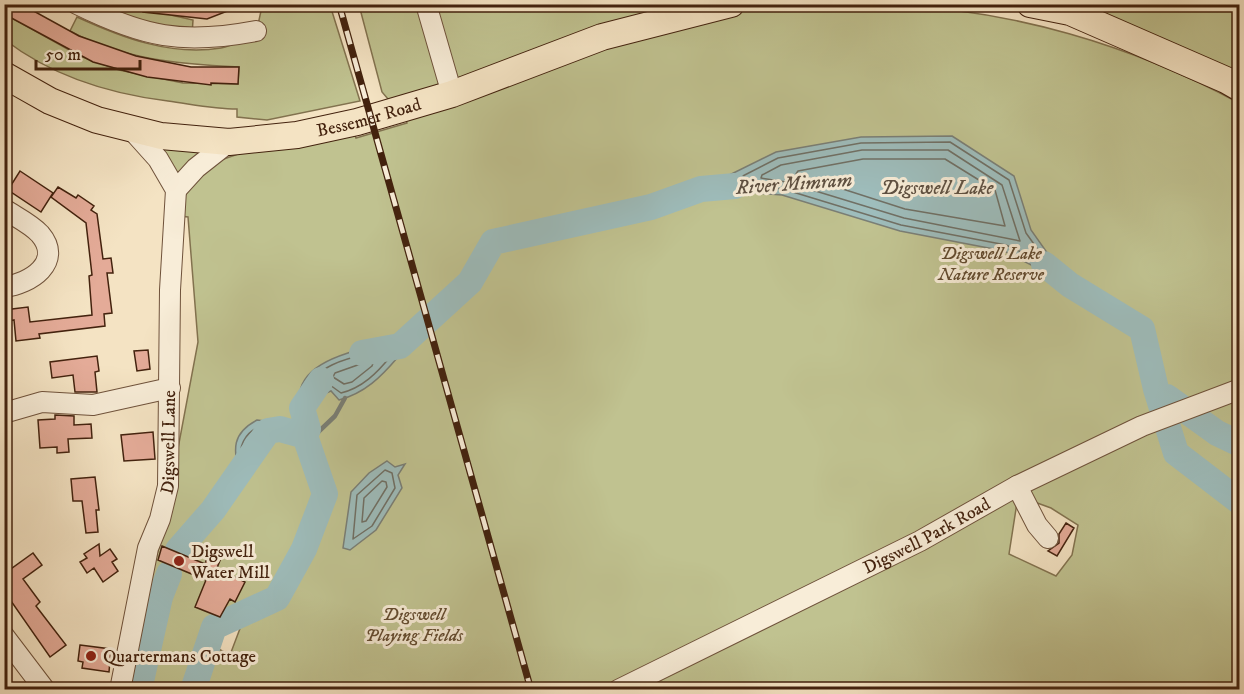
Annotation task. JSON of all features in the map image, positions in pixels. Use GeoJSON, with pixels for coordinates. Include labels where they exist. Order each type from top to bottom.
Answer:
{"type":"FeatureCollection","features":[{"type":"Feature","properties":{"kind":"main road","name":"Bessemer Road"},"geometry":{"type":"LineString","coordinates":[[4,75],[50,101],[97,120],[132,130],[182,139],[228,142],[297,135],[357,122],[452,94],[602,37],[731,4]]}},
{"type":"Feature","properties":{"kind":"main road"},"geometry":{"type":"LineString","coordinates":[[1030,4],[1070,12],[1226,80],[1239,88]]}},
{"type":"Feature","properties":{"kind":"street"},"geometry":{"type":"LineString","coordinates":[[77,4],[110,12],[153,34],[187,39],[208,39],[256,31]]}},
{"type":"Feature","properties":{"kind":"street"},"geometry":{"type":"LineString","coordinates":[[426,4],[452,94]]}},
{"type":"Feature","properties":{"kind":"street"},"geometry":{"type":"LineString","coordinates":[[132,130],[158,159],[176,190],[196,168],[228,142]]}},
{"type":"Feature","properties":{"kind":"street","name":"Digswell Lane"},"geometry":{"type":"LineString","coordinates":[[120,690],[148,548],[160,519],[168,486],[170,290],[176,190]]}},
{"type":"Feature","properties":{"kind":"street"},"geometry":{"type":"LineString","coordinates":[[4,210],[40,234],[47,252],[42,271],[34,278],[18,286],[4,287]]}},
{"type":"Feature","properties":{"kind":"street"},"geometry":{"type":"LineString","coordinates":[[4,413],[42,402],[93,405],[170,388]]}},
{"type":"Feature","properties":{"kind":"street","name":"Digswell Park Road"},"geometry":{"type":"LineString","coordinates":[[618,690],[920,541],[1017,486],[1142,426],[1239,389]]}},
{"type":"Feature","properties":{"kind":"street"},"geometry":{"type":"LineString","coordinates":[[1017,486],[1037,525],[1048,538]]}},
{"type":"Feature","properties":{"kind":"street"},"geometry":{"type":"LineString","coordinates":[[4,636],[45,690]]}},
{"type":"Feature","properties":{"kind":"green space"},"geometry":{"type":"Polygon","coordinates":[[[115,4],[155,5],[171,15],[193,20],[192,35],[118,14],[115,4]]]}},
{"type":"Feature","properties":{"kind":"green space"},"geometry":{"type":"Polygon","coordinates":[[[257,5],[330,5],[360,101],[267,120],[237,117],[237,109],[146,98],[103,88],[42,64],[5,40],[5,14],[80,56],[119,70],[183,83],[238,84],[239,67],[152,59],[110,48],[70,31],[77,17],[129,38],[165,47],[202,50],[221,48],[256,34],[261,11],[257,5]]]}},
{"type":"Feature","properties":{"kind":"green space"},"geometry":{"type":"Polygon","coordinates":[[[359,5],[701,5],[393,105],[382,92],[359,5]]]}},
{"type":"Feature","properties":{"kind":"green space"},"geometry":{"type":"Polygon","coordinates":[[[888,5],[934,8],[1024,22],[1113,48],[1156,64],[1239,103],[1239,383],[911,537],[604,689],[127,690],[144,624],[198,342],[188,217],[180,216],[186,190],[218,161],[241,153],[354,132],[356,138],[407,123],[404,115],[715,13],[773,6],[888,5]],[[247,610],[213,626],[205,642],[230,655],[247,610]]]}},
{"type":"Feature","properties":{"kind":"green space"},"geometry":{"type":"Polygon","coordinates":[[[1038,5],[1239,5],[1239,87],[1038,5]]]}},
{"type":"Feature","properties":{"kind":"green space"},"geometry":{"type":"Polygon","coordinates":[[[158,146],[202,151],[184,171],[174,176],[158,146]]]}},
{"type":"Feature","properties":{"kind":"green space"},"geometry":{"type":"Polygon","coordinates":[[[1239,398],[1239,689],[631,690],[1018,496],[1134,438],[1239,398]],[[1018,496],[1009,554],[1056,576],[1072,555],[1078,525],[1051,508],[1018,496]]]}},
{"type":"Feature","properties":{"kind":"water","name":"Digswell Lake"},"geometry":{"type":"Polygon","coordinates":[[[952,136],[1014,176],[1031,230],[1070,285],[1004,251],[900,231],[782,195],[701,189],[776,152],[861,137],[952,136]]]}},
{"type":"Feature","properties":{"kind":"water"},"geometry":{"type":"Polygon","coordinates":[[[388,342],[395,347],[398,357],[372,383],[357,393],[339,400],[331,391],[312,399],[301,409],[300,393],[305,380],[315,369],[343,354],[388,342]]]}},
{"type":"Feature","properties":{"kind":"water"},"geometry":{"type":"Polygon","coordinates":[[[257,420],[279,423],[280,429],[273,432],[243,477],[239,474],[237,465],[236,442],[243,430],[257,420]]]}},
{"type":"Feature","properties":{"kind":"water"},"geometry":{"type":"Polygon","coordinates":[[[387,461],[395,467],[405,464],[398,475],[402,488],[376,530],[350,550],[343,548],[351,492],[369,473],[387,461]]]}},
{"type":"Feature","properties":{"kind":"building"},"geometry":{"type":"Polygon","coordinates":[[[4,4],[21,4],[79,36],[136,56],[191,67],[239,67],[238,84],[211,83],[211,85],[147,77],[93,62],[4,14],[4,4]]]}},
{"type":"Feature","properties":{"kind":"building"},"geometry":{"type":"Polygon","coordinates":[[[144,4],[243,5],[207,19],[143,12],[144,4]]]}},
{"type":"Feature","properties":{"kind":"building"},"geometry":{"type":"Polygon","coordinates":[[[20,171],[53,193],[41,212],[8,190],[20,171]]]}},
{"type":"Feature","properties":{"kind":"building"},"geometry":{"type":"Polygon","coordinates":[[[58,187],[76,198],[78,195],[94,206],[91,210],[97,214],[103,259],[111,258],[113,273],[107,273],[112,313],[104,314],[105,326],[39,334],[40,338],[16,341],[14,320],[4,322],[4,310],[28,307],[30,322],[92,315],[89,276],[92,275],[86,223],[51,197],[58,187]]]}},
{"type":"Feature","properties":{"kind":"building"},"geometry":{"type":"Polygon","coordinates":[[[148,350],[150,369],[137,371],[134,351],[148,350]]]}},
{"type":"Feature","properties":{"kind":"building"},"geometry":{"type":"Polygon","coordinates":[[[97,356],[99,371],[95,372],[97,392],[75,392],[73,375],[52,378],[50,362],[97,356]]]}},
{"type":"Feature","properties":{"kind":"building"},"geometry":{"type":"Polygon","coordinates":[[[55,415],[74,416],[74,425],[91,424],[92,438],[68,439],[69,452],[57,453],[57,447],[40,448],[38,420],[55,419],[55,415]]]}},
{"type":"Feature","properties":{"kind":"building"},"geometry":{"type":"Polygon","coordinates":[[[153,432],[155,459],[124,461],[121,435],[153,432]]]}},
{"type":"Feature","properties":{"kind":"building"},"geometry":{"type":"Polygon","coordinates":[[[95,477],[99,510],[96,510],[98,532],[86,533],[82,501],[73,501],[71,479],[95,477]]]}},
{"type":"Feature","properties":{"kind":"building"},"geometry":{"type":"Polygon","coordinates":[[[1066,523],[1074,528],[1057,556],[1048,551],[1059,543],[1059,534],[1066,523]]]}},
{"type":"Feature","properties":{"kind":"building"},"geometry":{"type":"Polygon","coordinates":[[[99,544],[100,556],[110,549],[117,559],[112,562],[118,571],[103,582],[94,568],[87,573],[80,562],[87,558],[84,554],[99,544]]]}},
{"type":"Feature","properties":{"kind":"building"},"geometry":{"type":"Polygon","coordinates":[[[162,546],[205,564],[209,553],[221,558],[217,568],[245,582],[235,602],[230,599],[220,617],[195,607],[206,580],[158,560],[162,546]]]}},
{"type":"Feature","properties":{"kind":"building"},"geometry":{"type":"Polygon","coordinates":[[[33,553],[42,565],[23,579],[40,602],[36,606],[66,645],[50,657],[9,598],[4,602],[4,574],[33,553]]]}},
{"type":"Feature","properties":{"kind":"building","name":"Quartermans Cottage"},"geometry":{"type":"Polygon","coordinates":[[[80,645],[111,649],[109,672],[82,668],[83,662],[78,661],[80,645]]]}},
{"type":"Feature","properties":{"kind":"waterway","name":"River Mimram"},"geometry":{"type":"LineString","coordinates":[[362,353],[400,346],[470,282],[493,242],[651,207],[701,189],[735,186]]}},
{"type":"Feature","properties":{"kind":"waterway","name":"River Mimram"},"geometry":{"type":"LineString","coordinates":[[1044,264],[1070,285],[1142,329],[1156,389],[1176,453],[1240,502]]}},
{"type":"Feature","properties":{"kind":"waterway","name":"River Mimram"},"geometry":{"type":"LineString","coordinates":[[193,690],[214,627],[277,598],[304,549],[325,494],[305,436],[308,429],[302,408],[321,380]]}},
{"type":"Feature","properties":{"kind":"waterway"},"geometry":{"type":"LineString","coordinates":[[1167,397],[1217,433],[1240,444]]}},
{"type":"Feature","properties":{"kind":"waterway"},"geometry":{"type":"LineString","coordinates":[[305,436],[313,437],[335,416],[345,398]]}},
{"type":"Feature","properties":{"kind":"waterway","name":"River Mimram"},"geometry":{"type":"LineString","coordinates":[[178,550],[213,510],[268,431],[280,429],[305,436]]}},
{"type":"Feature","properties":{"kind":"waterway","name":"River Mimram"},"geometry":{"type":"LineString","coordinates":[[139,690],[160,597],[169,574]]}},
{"type":"Feature","properties":{"kind":"railway"},"geometry":{"type":"LineString","coordinates":[[339,4],[531,690]]}},
{"type":"Feature","properties":{"kind":"place","name":"Digswell Water Mill"},"geometry":{"type":"Point","coordinates":[179,561]}},
{"type":"Feature","properties":{"kind":"place","name":"Quartermans Cottage"},"geometry":{"type":"Point","coordinates":[91,656]}},
{"type":"Feature","properties":{"kind":"park label","name":"Digswell Lake Nature Reserve"},"geometry":{"type":"Point","coordinates":[991,263]}},
{"type":"Feature","properties":{"kind":"park label","name":"Digswell Playing Fields"},"geometry":{"type":"Point","coordinates":[414,624]}}]}
